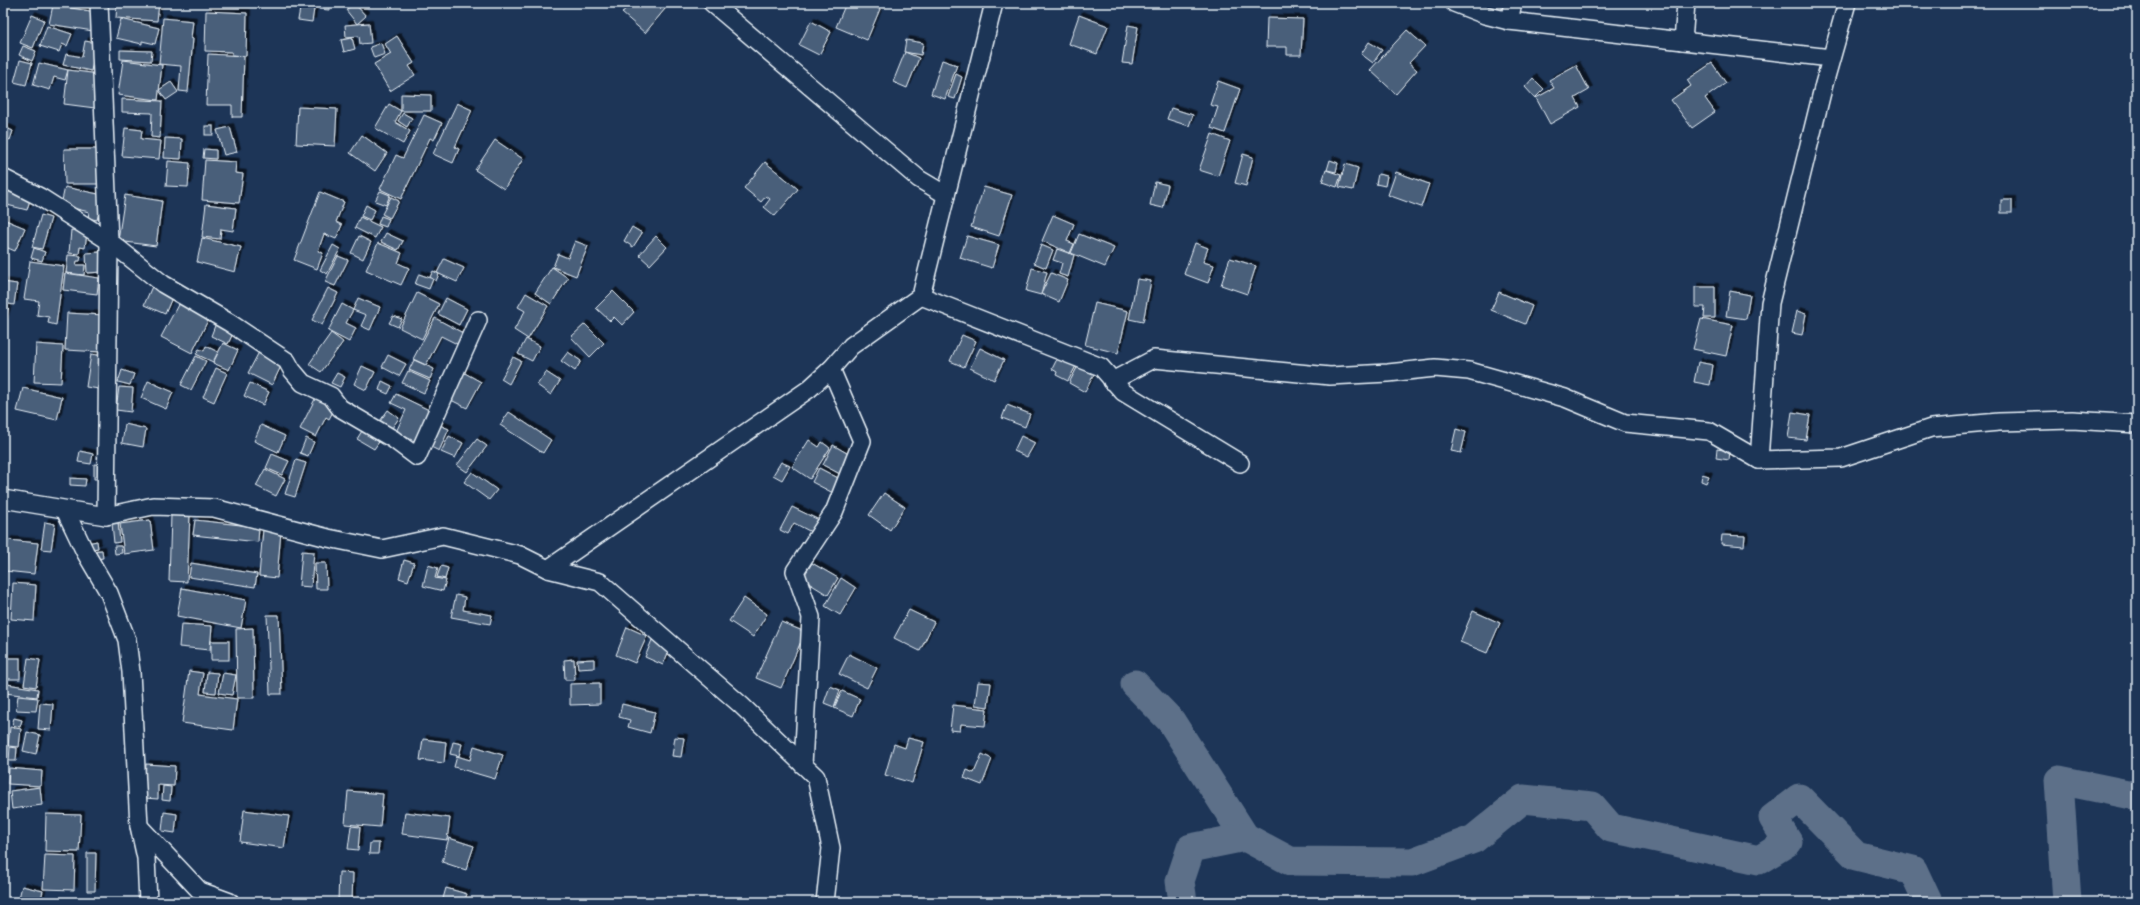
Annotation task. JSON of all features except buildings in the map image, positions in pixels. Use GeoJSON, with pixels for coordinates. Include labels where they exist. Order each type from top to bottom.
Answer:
{"type":"FeatureCollection","features":[{"type":"Feature","properties":{"kind":"street"},"geometry":{"type":"LineString","coordinates":[[99,3],[109,241],[106,516]]}},
{"type":"Feature","properties":{"kind":"street"},"geometry":{"type":"LineString","coordinates":[[712,3],[919,179],[946,195]]}},
{"type":"Feature","properties":{"kind":"street"},"geometry":{"type":"LineString","coordinates":[[548,569],[809,389],[831,369],[851,346],[921,296],[994,3]]}},
{"type":"Feature","properties":{"kind":"street"},"geometry":{"type":"LineString","coordinates":[[1454,3],[1484,15],[1509,21],[1831,58]]}},
{"type":"Feature","properties":{"kind":"street"},"geometry":{"type":"LineString","coordinates":[[1509,21],[1513,3]]}},
{"type":"Feature","properties":{"kind":"street"},"geometry":{"type":"LineString","coordinates":[[1683,41],[1686,3]]}},
{"type":"Feature","properties":{"kind":"street"},"geometry":{"type":"LineString","coordinates":[[1758,460],[1770,303],[1831,58],[1847,3]]}},
{"type":"Feature","properties":{"kind":"street"},"geometry":{"type":"LineString","coordinates":[[3,178],[40,197],[109,241],[163,284],[230,323],[287,361],[292,370],[303,383],[331,396],[340,408],[393,439],[417,457],[478,320]]}},
{"type":"Feature","properties":{"kind":"street"},"geometry":{"type":"LineString","coordinates":[[921,296],[1101,367],[1122,392],[1240,463]]}},
{"type":"Feature","properties":{"kind":"street"},"geometry":{"type":"LineString","coordinates":[[1112,381],[1154,359],[1265,371],[1330,376],[1388,373],[1435,368],[1469,371],[1565,398],[1625,423],[1710,431],[1758,460],[1841,458],[1931,428],[1999,422],[2072,420],[2137,424]]}},
{"type":"Feature","properties":{"kind":"street"},"geometry":{"type":"LineString","coordinates":[[803,765],[811,617],[795,571],[834,512],[862,441],[831,369]]}},
{"type":"Feature","properties":{"kind":"street"},"geometry":{"type":"LineString","coordinates":[[3,499],[106,516],[153,506],[214,508],[328,538],[382,549],[443,536],[520,555],[548,569],[600,582],[741,705],[816,777],[831,848],[825,902]]}},
{"type":"Feature","properties":{"kind":"street"},"geometry":{"type":"LineString","coordinates":[[65,510],[85,552],[109,593],[127,640],[131,672],[139,826],[146,858],[148,902]]}},
{"type":"Feature","properties":{"kind":"street"},"geometry":{"type":"LineString","coordinates":[[139,826],[200,891],[230,902]]}},
{"type":"Feature","properties":{"kind":"waterway"},"geometry":{"type":"LineString","coordinates":[[1135,684],[1171,721],[1245,837],[1290,861],[1412,862],[1474,839],[1523,799],[1592,806],[1611,828],[1759,860],[1788,842],[1773,818],[1799,798],[1856,856],[1913,870],[1928,902]]}},
{"type":"Feature","properties":{"kind":"waterway"},"geometry":{"type":"LineString","coordinates":[[2067,902],[2059,780],[2137,796]]}},
{"type":"Feature","properties":{"kind":"waterway"},"geometry":{"type":"LineString","coordinates":[[1183,902],[1180,881],[1191,848],[1245,837]]}}]}
